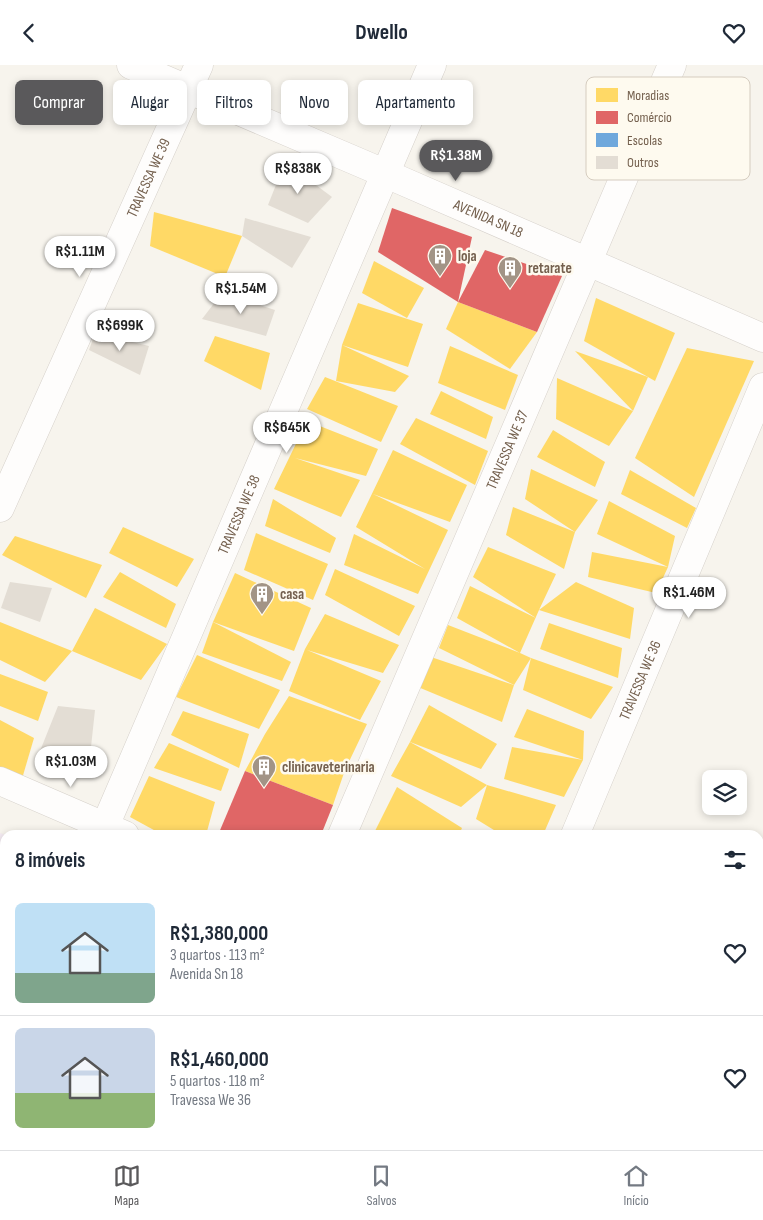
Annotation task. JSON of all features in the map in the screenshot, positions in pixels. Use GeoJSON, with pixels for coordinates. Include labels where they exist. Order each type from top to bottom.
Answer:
{"type":"FeatureCollection","features":[{"type":"Feature","properties":{"kind":"street","name":"AVENIDA SN 18"},"geometry":{"type":"LineString","coordinates":[[131,65],[763,338]]}},
{"type":"Feature","properties":{"kind":"street","name":"TRAVESSA WE 39"},"geometry":{"type":"LineString","coordinates":[[0,508],[199,65]]}},
{"type":"Feature","properties":{"kind":"street","name":"TRAVESSA WE 38"},"geometry":{"type":"LineString","coordinates":[[115,830],[384,173],[432,65]]}},
{"type":"Feature","properties":{"kind":"street","name":"TRAVESSA WE 37"},"geometry":{"type":"LineString","coordinates":[[667,77],[672,65]]}},
{"type":"Feature","properties":{"kind":"street","name":"TRAVESSA WE 37"},"geometry":{"type":"LineString","coordinates":[[344,830],[623,180]]}},
{"type":"Feature","properties":{"kind":"street","name":"TRAVESSA WE 36"},"geometry":{"type":"LineString","coordinates":[[577,830],[763,387]]}},
{"type":"Feature","properties":{"kind":"street"},"geometry":{"type":"LineString","coordinates":[[0,781],[113,830]]}},
{"type":"Feature","properties":{"kind":"building: Moradias"},"geometry":{"type":"Polygon","coordinates":[[[154,212],[242,236],[225,277],[150,246],[154,212]]]}},
{"type":"Feature","properties":{"kind":"building: Moradias"},"geometry":{"type":"Polygon","coordinates":[[[374,261],[424,288],[407,318],[362,293],[374,261]]]}},
{"type":"Feature","properties":{"kind":"building: Moradias"},"geometry":{"type":"Polygon","coordinates":[[[596,298],[675,333],[655,381],[584,341],[596,298]]]}},
{"type":"Feature","properties":{"kind":"building: Moradias"},"geometry":{"type":"Polygon","coordinates":[[[458,302],[537,332],[510,369],[446,329],[458,302]]]}},
{"type":"Feature","properties":{"kind":"building: Moradias"},"geometry":{"type":"Polygon","coordinates":[[[358,303],[423,324],[408,367],[342,345],[358,303]]]}},
{"type":"Feature","properties":{"kind":"building: Moradias"},"geometry":{"type":"Polygon","coordinates":[[[215,336],[270,353],[261,390],[204,361],[215,336]]]}},
{"type":"Feature","properties":{"kind":"building: Moradias"},"geometry":{"type":"Polygon","coordinates":[[[342,345],[409,376],[395,392],[336,381],[342,345]]]}},
{"type":"Feature","properties":{"kind":"building: Moradias"},"geometry":{"type":"Polygon","coordinates":[[[450,346],[518,375],[505,410],[438,383],[450,346]]]}},
{"type":"Feature","properties":{"kind":"building: Moradias"},"geometry":{"type":"Polygon","coordinates":[[[687,348],[754,361],[694,497],[635,458],[687,348]]]}},
{"type":"Feature","properties":{"kind":"building: Moradias"},"geometry":{"type":"Polygon","coordinates":[[[575,351],[648,377],[633,411],[575,351]]]}},
{"type":"Feature","properties":{"kind":"building: Moradias"},"geometry":{"type":"Polygon","coordinates":[[[325,377],[398,406],[381,442],[307,409],[325,377]]]}},
{"type":"Feature","properties":{"kind":"building: Moradias"},"geometry":{"type":"Polygon","coordinates":[[[557,378],[633,411],[609,446],[556,419],[557,378]]]}},
{"type":"Feature","properties":{"kind":"building: Moradias"},"geometry":{"type":"Polygon","coordinates":[[[441,391],[493,417],[486,439],[430,414],[441,391]]]}},
{"type":"Feature","properties":{"kind":"building: Moradias"},"geometry":{"type":"Polygon","coordinates":[[[416,418],[488,451],[475,485],[400,444],[416,418]]]}},
{"type":"Feature","properties":{"kind":"building: Moradias"},"geometry":{"type":"Polygon","coordinates":[[[307,421],[378,449],[366,476],[295,458],[360,480],[341,517],[274,489],[307,421]]]}},
{"type":"Feature","properties":{"kind":"building: Moradias"},"geometry":{"type":"Polygon","coordinates":[[[553,430],[605,462],[595,487],[537,457],[553,430]]]}},
{"type":"Feature","properties":{"kind":"building: Moradias"},"geometry":{"type":"Polygon","coordinates":[[[393,450],[467,485],[450,522],[373,494],[448,530],[418,594],[344,565],[354,534],[425,569],[356,527],[393,450]]]}},
{"type":"Feature","properties":{"kind":"building: Moradias"},"geometry":{"type":"Polygon","coordinates":[[[531,469],[598,500],[575,532],[525,499],[531,469]]]}},
{"type":"Feature","properties":{"kind":"building: Moradias"},"geometry":{"type":"Polygon","coordinates":[[[630,470],[696,508],[687,528],[621,494],[630,470]]]}},
{"type":"Feature","properties":{"kind":"building: Moradias","name":"casa"},"geometry":{"type":"Polygon","coordinates":[[[273,499],[336,538],[330,553],[265,526],[273,499]]]}},
{"type":"Feature","properties":{"kind":"building: Moradias"},"geometry":{"type":"Polygon","coordinates":[[[609,501],[675,536],[668,567],[597,534],[609,501]]]}},
{"type":"Feature","properties":{"kind":"building: Moradias"},"geometry":{"type":"Polygon","coordinates":[[[513,507],[575,532],[564,569],[506,535],[513,507]]]}},
{"type":"Feature","properties":{"kind":"building: Moradias"},"geometry":{"type":"Polygon","coordinates":[[[123,527],[194,559],[177,587],[109,553],[123,527]]]}},
{"type":"Feature","properties":{"kind":"building: Moradias"},"geometry":{"type":"Polygon","coordinates":[[[256,533],[328,564],[313,600],[244,570],[256,533]]]}},
{"type":"Feature","properties":{"kind":"building: Moradias"},"geometry":{"type":"Polygon","coordinates":[[[15,536],[102,565],[86,598],[2,555],[15,536]]]}},
{"type":"Feature","properties":{"kind":"building: Moradias"},"geometry":{"type":"Polygon","coordinates":[[[488,547],[556,574],[536,618],[473,577],[488,547]]]}},
{"type":"Feature","properties":{"kind":"building: Moradias"},"geometry":{"type":"Polygon","coordinates":[[[592,552],[668,567],[656,593],[588,577],[592,552]]]}},
{"type":"Feature","properties":{"kind":"building: Moradias","name":"casa"},"geometry":{"type":"Polygon","coordinates":[[[335,569],[415,606],[399,636],[325,595],[335,569]]]}},
{"type":"Feature","properties":{"kind":"building: Moradias"},"geometry":{"type":"Polygon","coordinates":[[[120,572],[176,604],[166,628],[103,597],[120,572]]]}},
{"type":"Feature","properties":{"kind":"building: Moradias","name":"casa"},"geometry":{"type":"Polygon","coordinates":[[[235,573],[311,608],[294,651],[213,622],[235,573]]]}},
{"type":"Feature","properties":{"kind":"building: Moradias"},"geometry":{"type":"Polygon","coordinates":[[[576,582],[634,608],[630,639],[539,610],[576,582]]]}},
{"type":"Feature","properties":{"kind":"building: Moradias"},"geometry":{"type":"Polygon","coordinates":[[[470,586],[536,618],[520,653],[457,618],[470,586]]]}},
{"type":"Feature","properties":{"kind":"building: Moradias"},"geometry":{"type":"Polygon","coordinates":[[[95,608],[167,644],[141,680],[72,651],[95,608]]]}},
{"type":"Feature","properties":{"kind":"building: Moradias"},"geometry":{"type":"Polygon","coordinates":[[[325,614],[399,645],[383,673],[307,650],[381,681],[360,720],[289,691],[305,649],[325,614]]]}},
{"type":"Feature","properties":{"kind":"building: Moradias"},"geometry":{"type":"Polygon","coordinates":[[[0,622],[72,651],[45,682],[0,660],[0,622]]]}},
{"type":"Feature","properties":{"kind":"building: Moradias"},"geometry":{"type":"Polygon","coordinates":[[[213,622],[291,662],[282,681],[202,653],[213,622]]]}},
{"type":"Feature","properties":{"kind":"building: Moradias"},"geometry":{"type":"Polygon","coordinates":[[[549,623],[622,648],[618,678],[540,649],[549,623]]]}},
{"type":"Feature","properties":{"kind":"building: Moradias"},"geometry":{"type":"Polygon","coordinates":[[[448,625],[531,658],[514,685],[439,648],[448,625]]]}},
{"type":"Feature","properties":{"kind":"building: Moradias"},"geometry":{"type":"Polygon","coordinates":[[[197,655],[280,690],[259,729],[176,697],[197,655]]]}},
{"type":"Feature","properties":{"kind":"building: Moradias"},"geometry":{"type":"Polygon","coordinates":[[[431,657],[514,685],[502,722],[418,687],[431,657]]]}},
{"type":"Feature","properties":{"kind":"building: Moradias"},"geometry":{"type":"Polygon","coordinates":[[[531,658],[613,687],[591,719],[523,690],[531,658]]]}},
{"type":"Feature","properties":{"kind":"building: Moradias"},"geometry":{"type":"Polygon","coordinates":[[[0,674],[48,692],[38,721],[0,706],[0,674]]]}},
{"type":"Feature","properties":{"kind":"building: Moradias"},"geometry":{"type":"Polygon","coordinates":[[[289,696],[367,724],[345,770],[333,805],[245,771],[289,696]]]}},
{"type":"Feature","properties":{"kind":"building: Moradias"},"geometry":{"type":"Polygon","coordinates":[[[429,705],[497,744],[481,769],[410,742],[429,705]]]}},
{"type":"Feature","properties":{"kind":"building: Moradias"},"geometry":{"type":"Polygon","coordinates":[[[527,709],[584,731],[583,760],[514,737],[527,709]]]}},
{"type":"Feature","properties":{"kind":"building: Moradias"},"geometry":{"type":"Polygon","coordinates":[[[183,711],[249,734],[239,768],[171,735],[183,711]]]}},
{"type":"Feature","properties":{"kind":"building: Moradias"},"geometry":{"type":"Polygon","coordinates":[[[0,720],[34,738],[19,789],[0,777],[0,720]]]}},
{"type":"Feature","properties":{"kind":"building: Moradias"},"geometry":{"type":"Polygon","coordinates":[[[410,742],[487,785],[461,807],[391,776],[410,742]]]}},
{"type":"Feature","properties":{"kind":"building: Moradias"},"geometry":{"type":"Polygon","coordinates":[[[169,743],[229,769],[221,791],[154,768],[169,743]]]}},
{"type":"Feature","properties":{"kind":"building: Moradias"},"geometry":{"type":"Polygon","coordinates":[[[512,747],[583,760],[564,797],[504,779],[512,747]]]}},
{"type":"Feature","properties":{"kind":"building: Moradias"},"geometry":{"type":"Polygon","coordinates":[[[149,776],[215,802],[207,830],[154,830],[130,817],[149,776]]]}},
{"type":"Feature","properties":{"kind":"building: Moradias"},"geometry":{"type":"Polygon","coordinates":[[[487,785],[556,805],[545,830],[494,830],[476,819],[487,785]]]}},
{"type":"Feature","properties":{"kind":"building: Moradias"},"geometry":{"type":"Polygon","coordinates":[[[397,787],[462,828],[461,830],[376,830],[397,787]]]}},
{"type":"Feature","properties":{"kind":"building: Comércio","name":"loja"},"geometry":{"type":"Polygon","coordinates":[[[392,208],[472,237],[458,302],[378,252],[392,208]]]}},
{"type":"Feature","properties":{"kind":"building: Comércio","name":"retarate"},"geometry":{"type":"Polygon","coordinates":[[[485,250],[562,276],[537,332],[458,302],[485,250]]]}},
{"type":"Feature","properties":{"kind":"building: Comércio","name":"clinicaveterinaria"},"geometry":{"type":"Polygon","coordinates":[[[245,771],[333,805],[323,830],[220,830],[245,771]]]}},
{"type":"Feature","properties":{"kind":"building: Outros"},"geometry":{"type":"Polygon","coordinates":[[[285,162],[332,197],[308,223],[268,205],[285,162]]]}},
{"type":"Feature","properties":{"kind":"building: Outros"},"geometry":{"type":"Polygon","coordinates":[[[245,218],[311,237],[292,268],[242,236],[245,218]]]}},
{"type":"Feature","properties":{"kind":"building: Outros"},"geometry":{"type":"Polygon","coordinates":[[[222,293],[275,310],[266,336],[202,319],[222,293]]]}},
{"type":"Feature","properties":{"kind":"building: Outros"},"geometry":{"type":"Polygon","coordinates":[[[95,333],[149,346],[140,375],[89,350],[95,333]]]}},
{"type":"Feature","properties":{"kind":"building: Outros"},"geometry":{"type":"Polygon","coordinates":[[[10,582],[52,588],[40,622],[1,608],[10,582]]]}},
{"type":"Feature","properties":{"kind":"building: Outros"},"geometry":{"type":"Polygon","coordinates":[[[58,706],[95,710],[91,747],[63,750],[60,766],[38,756],[58,706]]]}},
{"type":"Feature","properties":{"kind":"place","name":"loja"},"geometry":{"type":"Point","coordinates":[440,277]}},
{"type":"Feature","properties":{"kind":"place","name":"retarate"},"geometry":{"type":"Point","coordinates":[510,289]}},
{"type":"Feature","properties":{"kind":"place","name":"casa"},"geometry":{"type":"Point","coordinates":[262,615]}},
{"type":"Feature","properties":{"kind":"place","name":"clinicaveterinaria"},"geometry":{"type":"Point","coordinates":[264,788]}}]}
